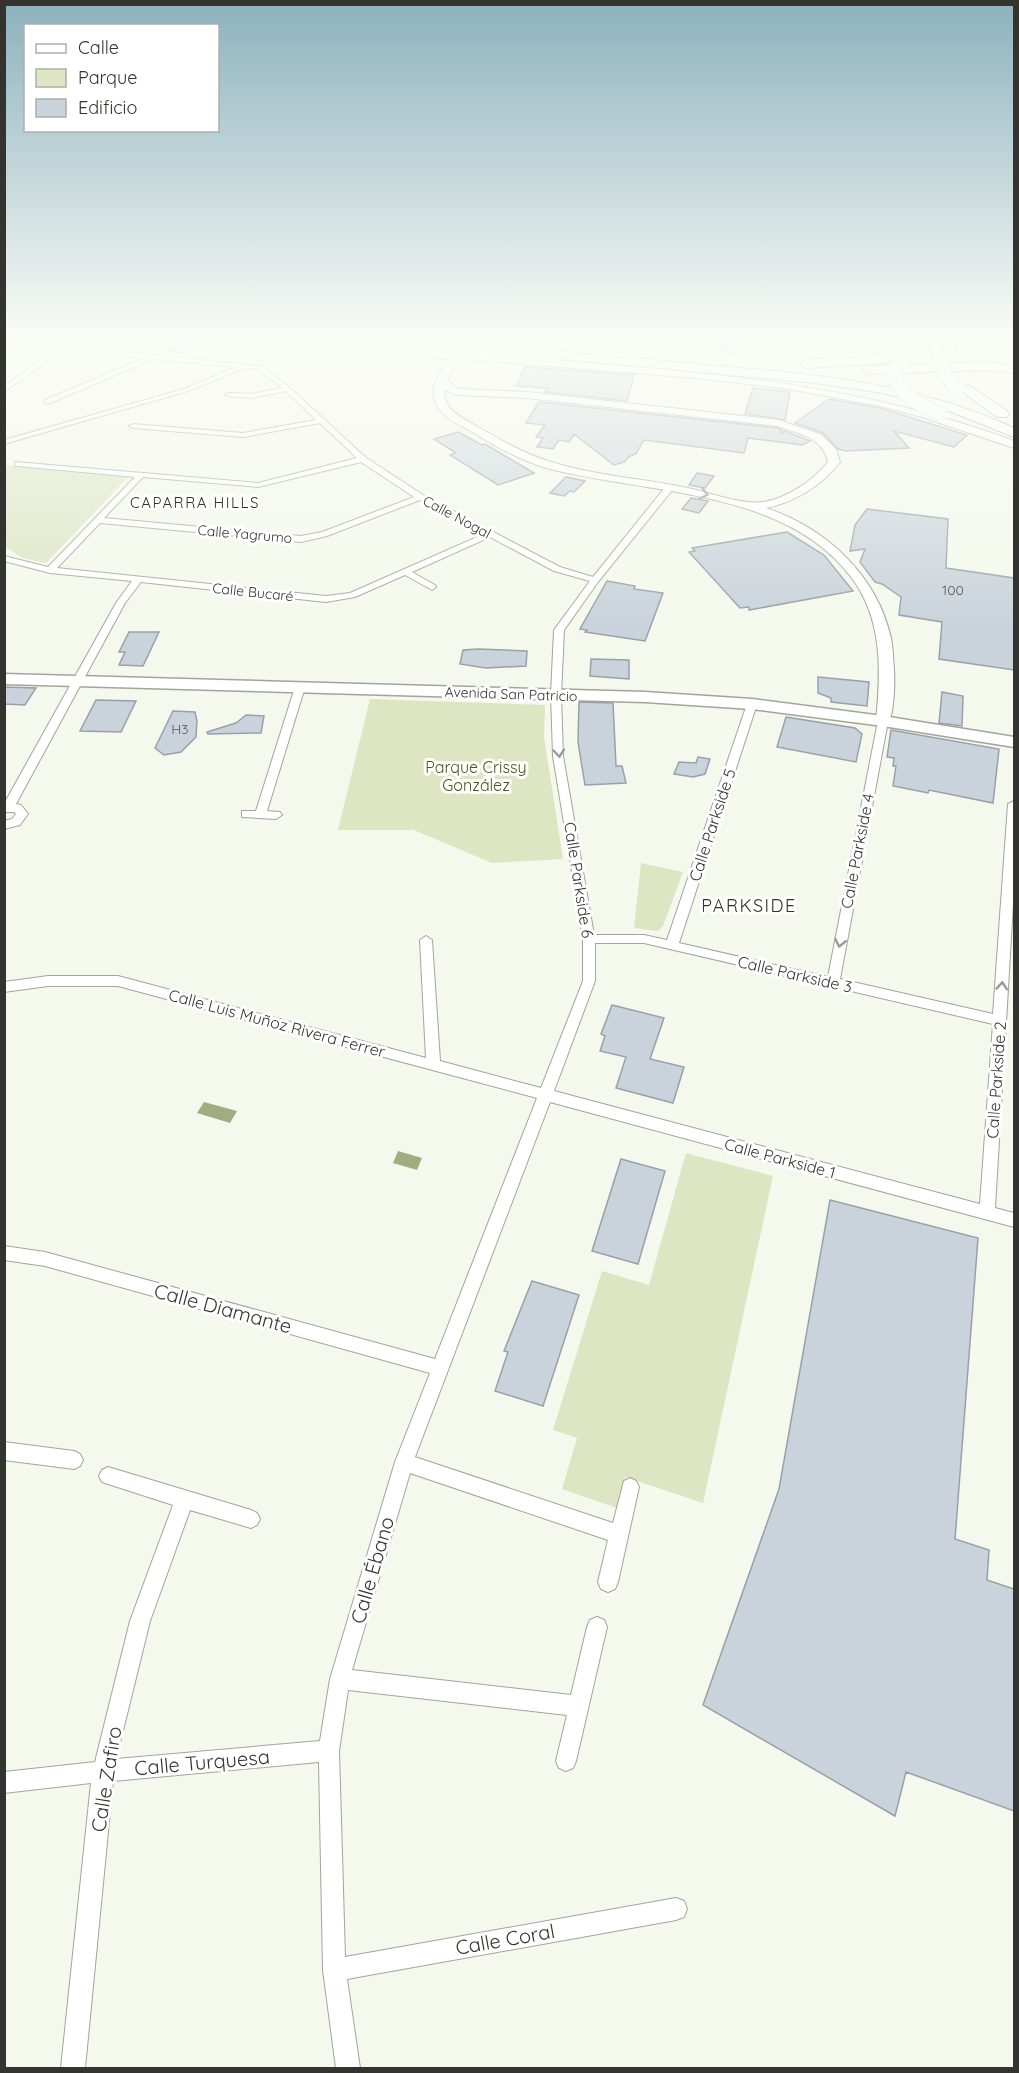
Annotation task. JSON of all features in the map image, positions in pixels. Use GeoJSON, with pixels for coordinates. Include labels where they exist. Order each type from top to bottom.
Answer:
{"type":"FeatureCollection","features":[{"type":"Feature","properties":{"kind":"highway"},"geometry":{"type":"LineString","coordinates":[[988,433],[1014,443]]}},
{"type":"Feature","properties":{"kind":"main road","name":"Avenida San Patricio"},"geometry":{"type":"LineString","coordinates":[[4,679],[645,697],[752,704],[883,721],[1014,742]]}},
{"type":"Feature","properties":{"kind":"street"},"geometry":{"type":"LineString","coordinates":[[4,442],[36,433]]}},
{"type":"Feature","properties":{"kind":"street"},"geometry":{"type":"LineString","coordinates":[[215,433],[243,435],[255,433]]}},
{"type":"Feature","properties":{"kind":"street","name":"Calle Nogal"},"geometry":{"type":"LineString","coordinates":[[333,433],[362,459],[420,497],[557,569],[595,580]]}},
{"type":"Feature","properties":{"kind":"street"},"geometry":{"type":"LineString","coordinates":[[484,433],[522,455],[551,465],[670,487],[750,506],[775,509],[840,555],[867,587],[877,608],[889,679],[883,721]]}},
{"type":"Feature","properties":{"kind":"street"},"geometry":{"type":"LineString","coordinates":[[775,509],[834,464],[831,449],[818,437],[807,433]]}},
{"type":"Feature","properties":{"kind":"street"},"geometry":{"type":"LineString","coordinates":[[983,433],[1014,443]]}},
{"type":"Feature","properties":{"kind":"street"},"geometry":{"type":"LineString","coordinates":[[18,464],[258,485],[362,459]]}},
{"type":"Feature","properties":{"kind":"street"},"geometry":{"type":"LineString","coordinates":[[50,570],[141,475]]}},
{"type":"Feature","properties":{"kind":"street"},"geometry":{"type":"LineString","coordinates":[[556,695],[557,646],[561,626],[670,487]]}},
{"type":"Feature","properties":{"kind":"street","name":"Calle Yagrumo"},"geometry":{"type":"LineString","coordinates":[[99,520],[301,539],[324,534],[420,497]]}},
{"type":"Feature","properties":{"kind":"street","name":"Calle Bucaré"},"geometry":{"type":"LineString","coordinates":[[4,558],[50,570],[326,599],[352,595],[490,534]]}},
{"type":"Feature","properties":{"kind":"street"},"geometry":{"type":"LineString","coordinates":[[406,572],[432,587]]}},
{"type":"Feature","properties":{"kind":"street"},"geometry":{"type":"LineString","coordinates":[[4,825],[16,822],[22,814],[19,809],[7,808],[120,603],[138,580]]}},
{"type":"Feature","properties":{"kind":"street"},"geometry":{"type":"LineString","coordinates":[[261,814],[300,687]]}},
{"type":"Feature","properties":{"kind":"street","name":"Calle Parkside 6"},"geometry":{"type":"LineString","coordinates":[[546,1095],[589,981],[589,939],[558,756],[556,695]]}},
{"type":"Feature","properties":{"kind":"street","name":"Calle Parkside 5"},"geometry":{"type":"LineString","coordinates":[[672,945],[752,704]]}},
{"type":"Feature","properties":{"kind":"street","name":"Calle Parkside 4"},"geometry":{"type":"LineString","coordinates":[[833,982],[883,721]]}},
{"type":"Feature","properties":{"kind":"street","name":"Calle Parkside 2"},"geometry":{"type":"LineString","coordinates":[[987,1212],[1014,804]]}},
{"type":"Feature","properties":{"kind":"street"},"geometry":{"type":"LineString","coordinates":[[246,814],[276,815]]}},
{"type":"Feature","properties":{"kind":"street","name":"Calle Parkside 3"},"geometry":{"type":"LineString","coordinates":[[589,939],[644,939],[1000,1021]]}},
{"type":"Feature","properties":{"kind":"street"},"geometry":{"type":"LineString","coordinates":[[426,940],[433,1065]]}},
{"type":"Feature","properties":{"kind":"street","name":"Calle Luis Muñoz Rivera Ferrer"},"geometry":{"type":"LineString","coordinates":[[4,987],[48,981],[118,981],[546,1095]]}},
{"type":"Feature","properties":{"kind":"street","name":"Calle Parkside 1"},"geometry":{"type":"LineString","coordinates":[[546,1095],[1014,1220]]}},
{"type":"Feature","properties":{"kind":"street","name":"Calle Ébano"},"geometry":{"type":"LineString","coordinates":[[348,2068],[334,1970],[329,1751],[340,1679],[404,1462],[546,1095]]}},
{"type":"Feature","properties":{"kind":"street","name":"Calle Diamante"},"geometry":{"type":"LineString","coordinates":[[4,1253],[45,1259],[440,1368]]}},
{"type":"Feature","properties":{"kind":"street"},"geometry":{"type":"LineString","coordinates":[[7,1456],[74,1461]]}},
{"type":"Feature","properties":{"kind":"street"},"geometry":{"type":"LineString","coordinates":[[404,1462],[619,1534]]}},
{"type":"Feature","properties":{"kind":"street"},"geometry":{"type":"LineString","coordinates":[[108,1476],[251,1519]]}},
{"type":"Feature","properties":{"kind":"street"},"geometry":{"type":"LineString","coordinates":[[608,1582],[630,1487]]}},
{"type":"Feature","properties":{"kind":"street","name":"Calle Zafiro"},"geometry":{"type":"LineString","coordinates":[[73,2068],[103,1771],[140,1621],[184,1500]]}},
{"type":"Feature","properties":{"kind":"street"},"geometry":{"type":"LineString","coordinates":[[566,1761],[597,1627]]}},
{"type":"Feature","properties":{"kind":"street"},"geometry":{"type":"LineString","coordinates":[[340,1679],[578,1706]]}},
{"type":"Feature","properties":{"kind":"street","name":"Calle Turquesa"},"geometry":{"type":"LineString","coordinates":[[4,1783],[103,1771],[329,1751]]}},
{"type":"Feature","properties":{"kind":"street","name":"Calle Coral"},"geometry":{"type":"LineString","coordinates":[[334,1970],[676,1909]]}},
{"type":"Feature","properties":{"kind":"green space"},"geometry":{"type":"Polygon","coordinates":[[[5,465],[128,477],[46,563],[23,558],[5,547],[5,465]]]}},
{"type":"Feature","properties":{"kind":"green space","name":"Parque Crissy González"},"geometry":{"type":"Polygon","coordinates":[[[370,699],[545,705],[544,737],[563,859],[492,863],[414,830],[338,830],[370,699]]]}},
{"type":"Feature","properties":{"kind":"green space"},"geometry":{"type":"Polygon","coordinates":[[[641,863],[683,872],[663,926],[658,931],[634,928],[641,863]]]}},
{"type":"Feature","properties":{"kind":"green space"},"geometry":{"type":"Polygon","coordinates":[[[686,1153],[773,1176],[703,1503],[625,1477],[617,1508],[562,1489],[577,1438],[553,1430],[602,1271],[649,1285],[686,1153]]]}},
{"type":"Feature","properties":{"kind":"shaded area"},"geometry":{"type":"Polygon","coordinates":[[[204,1102],[237,1111],[230,1123],[197,1113],[204,1102]]]}},
{"type":"Feature","properties":{"kind":"shaded area"},"geometry":{"type":"Polygon","coordinates":[[[398,1151],[422,1158],[417,1170],[393,1163],[398,1151]]]}},
{"type":"Feature","properties":{"kind":"building"},"geometry":{"type":"Polygon","coordinates":[[[459,433],[482,445],[485,444],[534,473],[498,485],[450,455],[456,453],[434,439],[459,433]]]}},
{"type":"Feature","properties":{"kind":"building"},"geometry":{"type":"Polygon","coordinates":[[[539,433],[789,433],[810,441],[802,445],[748,438],[744,453],[644,440],[636,454],[614,465],[574,434],[569,442],[559,440],[553,449],[537,447],[543,438],[536,437],[539,433]]]}},
{"type":"Feature","properties":{"kind":"building"},"geometry":{"type":"Polygon","coordinates":[[[823,433],[896,433],[909,448],[845,451],[838,449],[823,433]]]}},
{"type":"Feature","properties":{"kind":"building"},"geometry":{"type":"Polygon","coordinates":[[[901,433],[960,433],[967,435],[954,447],[901,433]]]}},
{"type":"Feature","properties":{"kind":"building"},"geometry":{"type":"Polygon","coordinates":[[[697,473],[714,476],[705,488],[689,485],[697,473]]]}},
{"type":"Feature","properties":{"kind":"building"},"geometry":{"type":"Polygon","coordinates":[[[566,477],[585,481],[574,492],[570,491],[564,496],[550,493],[566,477]]]}},
{"type":"Feature","properties":{"kind":"building"},"geometry":{"type":"Polygon","coordinates":[[[691,498],[708,501],[699,513],[682,509],[691,498]]]}},
{"type":"Feature","properties":{"kind":"building"},"geometry":{"type":"Polygon","coordinates":[[[867,509],[948,519],[946,568],[1014,578],[1014,670],[939,659],[942,622],[899,615],[901,597],[875,582],[860,562],[865,549],[850,551],[855,525],[867,509]]]}},
{"type":"Feature","properties":{"kind":"building"},"geometry":{"type":"Polygon","coordinates":[[[787,532],[824,555],[853,591],[749,610],[749,607],[740,608],[689,552],[695,551],[692,548],[787,532]]]}},
{"type":"Feature","properties":{"kind":"building"},"geometry":{"type":"Polygon","coordinates":[[[607,581],[635,586],[634,589],[663,593],[645,641],[585,632],[587,630],[580,629],[607,581]]]}},
{"type":"Feature","properties":{"kind":"building"},"geometry":{"type":"Polygon","coordinates":[[[129,632],[159,632],[143,666],[119,665],[125,652],[119,652],[129,632]]]}},
{"type":"Feature","properties":{"kind":"building"},"geometry":{"type":"Polygon","coordinates":[[[463,650],[527,651],[526,666],[486,668],[460,664],[463,650]]]}},
{"type":"Feature","properties":{"kind":"building"},"geometry":{"type":"Polygon","coordinates":[[[591,659],[629,660],[629,679],[590,676],[591,659]]]}},
{"type":"Feature","properties":{"kind":"building"},"geometry":{"type":"Polygon","coordinates":[[[818,677],[869,682],[867,706],[831,702],[831,698],[818,693],[818,677]]]}},
{"type":"Feature","properties":{"kind":"building"},"geometry":{"type":"Polygon","coordinates":[[[4,687],[36,688],[25,705],[4,704],[4,687]]]}},
{"type":"Feature","properties":{"kind":"building"},"geometry":{"type":"Polygon","coordinates":[[[942,692],[963,696],[962,726],[939,723],[942,692]]]}},
{"type":"Feature","properties":{"kind":"building"},"geometry":{"type":"Polygon","coordinates":[[[96,700],[136,701],[121,732],[80,731],[96,700]]]}},
{"type":"Feature","properties":{"kind":"building"},"geometry":{"type":"Polygon","coordinates":[[[579,702],[613,703],[616,766],[622,766],[626,783],[585,785],[578,742],[579,702]]]}},
{"type":"Feature","properties":{"kind":"building"},"geometry":{"type":"Polygon","coordinates":[[[173,711],[195,712],[196,737],[181,752],[164,755],[155,748],[173,711]]]}},
{"type":"Feature","properties":{"kind":"building"},"geometry":{"type":"Polygon","coordinates":[[[246,715],[264,716],[261,733],[208,734],[207,732],[236,723],[246,715]]]}},
{"type":"Feature","properties":{"kind":"building"},"geometry":{"type":"Polygon","coordinates":[[[786,717],[855,728],[862,734],[856,762],[777,747],[786,717]]]}},
{"type":"Feature","properties":{"kind":"building"},"geometry":{"type":"Polygon","coordinates":[[[891,730],[999,749],[993,803],[929,790],[928,793],[893,786],[896,766],[893,766],[894,758],[887,757],[891,730]]]}},
{"type":"Feature","properties":{"kind":"building"},"geometry":{"type":"Polygon","coordinates":[[[698,757],[710,759],[705,774],[693,777],[674,774],[679,762],[696,763],[698,757]]]}},
{"type":"Feature","properties":{"kind":"building"},"geometry":{"type":"Polygon","coordinates":[[[612,1005],[664,1018],[650,1059],[684,1067],[673,1103],[616,1088],[626,1057],[600,1051],[605,1036],[601,1034],[612,1005]]]}},
{"type":"Feature","properties":{"kind":"building"},"geometry":{"type":"Polygon","coordinates":[[[621,1159],[665,1171],[638,1264],[592,1251],[621,1159]]]}},
{"type":"Feature","properties":{"kind":"building"},"geometry":{"type":"Polygon","coordinates":[[[830,1200],[978,1238],[955,1539],[989,1550],[987,1580],[1014,1589],[1014,1811],[906,1772],[895,1816],[703,1705],[779,1489],[830,1200]]]}},
{"type":"Feature","properties":{"kind":"building"},"geometry":{"type":"Polygon","coordinates":[[[532,1281],[579,1295],[543,1406],[495,1391],[508,1352],[504,1351],[532,1281]]]}},
{"type":"Feature","properties":{"kind":"district","name":"CAPARRA HILLS"},"geometry":{"type":"Point","coordinates":[195,502]}},
{"type":"Feature","properties":{"kind":"district","name":"PARKSIDE"},"geometry":{"type":"Point","coordinates":[749,905]}}]}
